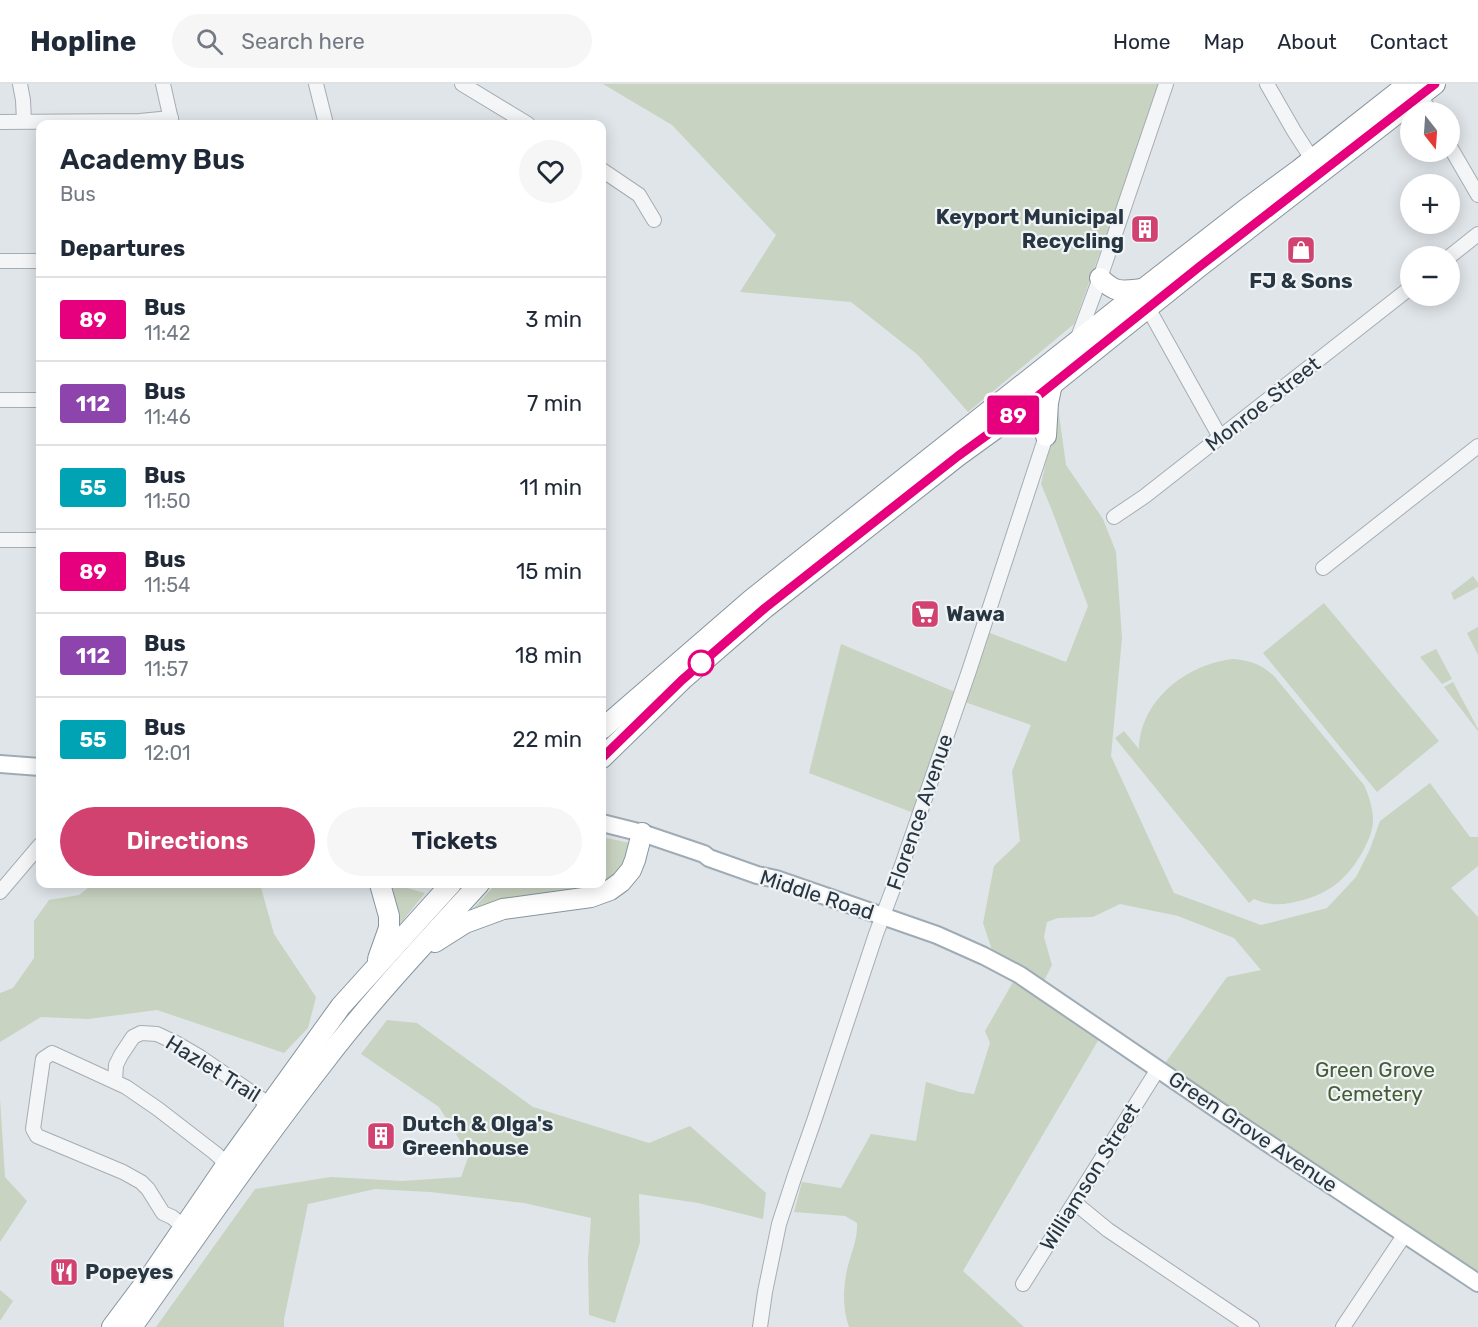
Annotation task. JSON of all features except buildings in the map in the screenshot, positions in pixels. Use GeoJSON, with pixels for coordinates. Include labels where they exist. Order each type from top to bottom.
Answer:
{"type":"FeatureCollection","features":[{"type":"Feature","properties":{"kind":"highway"},"geometry":{"type":"LineString","coordinates":[[606,754],[682,680],[765,608],[1052,384],[1146,298],[1312,159],[1421,92]]}},
{"type":"Feature","properties":{"kind":"highway"},"geometry":{"type":"LineString","coordinates":[[606,726],[752,598],[1076,343],[1146,298],[1421,92]]}},
{"type":"Feature","properties":{"kind":"highway"},"geometry":{"type":"LineString","coordinates":[[1100,278],[1113,289],[1146,298]]}},
{"type":"Feature","properties":{"kind":"highway"},"geometry":{"type":"LineString","coordinates":[[1046,436],[1052,384]]}},
{"type":"Feature","properties":{"kind":"highway"},"geometry":{"type":"LineString","coordinates":[[1009,419],[1020,418],[1034,423],[1046,436]]}},
{"type":"Feature","properties":{"kind":"highway"},"geometry":{"type":"LineString","coordinates":[[412,956],[465,923],[503,909],[591,897],[610,890],[631,870],[642,833]]}},
{"type":"Feature","properties":{"kind":"highway"},"geometry":{"type":"LineString","coordinates":[[374,969],[389,928],[389,916],[381,888]]}},
{"type":"Feature","properties":{"kind":"highway"},"geometry":{"type":"LineString","coordinates":[[112,1327],[341,1006],[447,888]]}},
{"type":"Feature","properties":{"kind":"highway"},"geometry":{"type":"LineString","coordinates":[[132,1327],[249,1161],[324,1061],[412,956],[475,888]]}},
{"type":"Feature","properties":{"kind":"main road"},"geometry":{"type":"LineString","coordinates":[[0,764],[36,767]]}},
{"type":"Feature","properties":{"kind":"main road","name":"Middle Road"},"geometry":{"type":"LineString","coordinates":[[606,823],[704,854],[709,858],[757,875],[776,879],[964,946],[1028,981]]}},
{"type":"Feature","properties":{"kind":"main road","name":"Green Grove Avenue"},"geometry":{"type":"LineString","coordinates":[[1028,981],[1478,1283]]}},
{"type":"Feature","properties":{"kind":"street"},"geometry":{"type":"LineString","coordinates":[[20,84],[24,122]]}},
{"type":"Feature","properties":{"kind":"street"},"geometry":{"type":"LineString","coordinates":[[163,84],[171,120]]}},
{"type":"Feature","properties":{"kind":"street"},"geometry":{"type":"LineString","coordinates":[[316,84],[325,120]]}},
{"type":"Feature","properties":{"kind":"street"},"geometry":{"type":"LineString","coordinates":[[462,84],[521,120]]}},
{"type":"Feature","properties":{"kind":"street"},"geometry":{"type":"LineString","coordinates":[[1076,343],[1166,84]]}},
{"type":"Feature","properties":{"kind":"street"},"geometry":{"type":"LineString","coordinates":[[1267,84],[1312,159]]}},
{"type":"Feature","properties":{"kind":"street"},"geometry":{"type":"LineString","coordinates":[[0,122],[36,122]]}},
{"type":"Feature","properties":{"kind":"street"},"geometry":{"type":"LineString","coordinates":[[1459,162],[1478,195]]}},
{"type":"Feature","properties":{"kind":"street"},"geometry":{"type":"LineString","coordinates":[[606,173],[639,195],[654,220]]}},
{"type":"Feature","properties":{"kind":"street"},"geometry":{"type":"LineString","coordinates":[[1460,248],[1478,234]]}},
{"type":"Feature","properties":{"kind":"street"},"geometry":{"type":"LineString","coordinates":[[0,261],[36,261]]}},
{"type":"Feature","properties":{"kind":"street","name":"Monroe Street"},"geometry":{"type":"LineString","coordinates":[[1114,517],[1400,296]]}},
{"type":"Feature","properties":{"kind":"street"},"geometry":{"type":"LineString","coordinates":[[1146,298],[1220,437]]}},
{"type":"Feature","properties":{"kind":"street"},"geometry":{"type":"LineString","coordinates":[[0,400],[36,400]]}},
{"type":"Feature","properties":{"kind":"street","name":"Florence Avenue"},"geometry":{"type":"LineString","coordinates":[[760,1327],[779,1224],[969,671],[1046,436]]}},
{"type":"Feature","properties":{"kind":"street"},"geometry":{"type":"LineString","coordinates":[[1323,568],[1478,446]]}},
{"type":"Feature","properties":{"kind":"street"},"geometry":{"type":"LineString","coordinates":[[0,540],[36,540]]}},
{"type":"Feature","properties":{"kind":"street"},"geometry":{"type":"LineString","coordinates":[[0,892],[36,850]]}},
{"type":"Feature","properties":{"kind":"street","name":"Hazlet Trail"},"geometry":{"type":"LineString","coordinates":[[115,1082],[116,1065],[133,1037],[141,1033],[157,1034],[200,1057],[270,1105]]}},
{"type":"Feature","properties":{"kind":"street"},"geometry":{"type":"LineString","coordinates":[[184,1227],[163,1213],[141,1182],[123,1172],[37,1136],[34,1132],[43,1059],[52,1053],[126,1087],[158,1109],[227,1164]]}},
{"type":"Feature","properties":{"kind":"street","name":"Williamson Street"},"geometry":{"type":"LineString","coordinates":[[1023,1284],[1158,1069]]}},
{"type":"Feature","properties":{"kind":"street"},"geometry":{"type":"LineString","coordinates":[[1075,1203],[1108,1230],[1252,1327]]}},
{"type":"Feature","properties":{"kind":"street"},"geometry":{"type":"LineString","coordinates":[[1343,1327],[1405,1234]]}},
{"type":"Feature","properties":{"kind":"green space"},"geometry":{"type":"Polygon","coordinates":[[[603,84],[1161,84],[1074,324],[968,412],[918,355],[851,302],[740,292],[776,235],[672,125],[603,84]]]}},
{"type":"Feature","properties":{"kind":"green space","name":"Green Grove Cemetery"},"geometry":{"type":"Polygon","coordinates":[[[1058,407],[1066,465],[1103,519],[1116,552],[1122,638],[1111,756],[1174,893],[1261,925],[1327,908],[1356,877],[1370,849],[1380,821],[1430,783],[1470,837],[1478,837],[1478,866],[1451,888],[1478,917],[1478,1272],[1163,1066],[1227,977],[1261,970],[1234,938],[1178,916],[1120,904],[1093,917],[1058,918],[1047,922],[1044,937],[1052,965],[1044,981],[993,953],[983,923],[994,866],[1020,841],[1012,771],[1031,725],[959,700],[919,815],[809,773],[841,644],[955,692],[985,631],[1066,662],[1088,606],[1041,484],[1058,407]]]}},
{"type":"Feature","properties":{"kind":"green space"},"geometry":{"type":"Polygon","coordinates":[[[1473,576],[1478,587],[1454,600],[1451,593],[1473,576]]]}},
{"type":"Feature","properties":{"kind":"green space"},"geometry":{"type":"Polygon","coordinates":[[[1324,603],[1439,741],[1377,792],[1263,653],[1324,603]]]}},
{"type":"Feature","properties":{"kind":"green space"},"geometry":{"type":"Polygon","coordinates":[[[1478,627],[1478,655],[1467,633],[1478,627]]]}},
{"type":"Feature","properties":{"kind":"green space"},"geometry":{"type":"Polygon","coordinates":[[[1436,649],[1452,679],[1442,684],[1420,657],[1436,649]]]}},
{"type":"Feature","properties":{"kind":"green space"},"geometry":{"type":"Polygon","coordinates":[[[1233,659],[1255,664],[1274,676],[1364,785],[1369,798],[1373,816],[1372,828],[1359,857],[1339,882],[1321,894],[1310,898],[1283,904],[1265,903],[1254,899],[1249,903],[1115,738],[1124,731],[1139,749],[1141,731],[1148,715],[1157,700],[1169,688],[1199,668],[1233,659]]]}},
{"type":"Feature","properties":{"kind":"green space"},"geometry":{"type":"Polygon","coordinates":[[[1453,682],[1478,729],[1478,731],[1444,687],[1453,682]]]}},
{"type":"Feature","properties":{"kind":"green space"},"geometry":{"type":"Polygon","coordinates":[[[606,838],[630,843],[632,854],[609,886],[606,887],[606,838]]]}},
{"type":"Feature","properties":{"kind":"green space"},"geometry":{"type":"Polygon","coordinates":[[[88,888],[261,888],[274,934],[316,997],[308,1028],[284,1053],[157,1010],[88,1019],[41,1017],[0,1042],[0,993],[13,988],[34,958],[34,921],[49,900],[79,895],[88,888]]]}},
{"type":"Feature","properties":{"kind":"green space"},"geometry":{"type":"Polygon","coordinates":[[[387,888],[408,888],[425,893],[395,930],[387,888]]]}},
{"type":"Feature","properties":{"kind":"green space"},"geometry":{"type":"Polygon","coordinates":[[[492,888],[599,888],[469,913],[492,888]]]}},
{"type":"Feature","properties":{"kind":"green space"},"geometry":{"type":"Polygon","coordinates":[[[1013,982],[1099,1039],[963,1271],[1024,1327],[849,1327],[844,1288],[857,1223],[845,1216],[794,1212],[802,1182],[841,1188],[871,1134],[916,1141],[926,1082],[974,1094],[990,1043],[985,1031],[1013,982]]]}},
{"type":"Feature","properties":{"kind":"green space"},"geometry":{"type":"Polygon","coordinates":[[[387,1020],[417,1023],[533,1107],[649,1143],[690,1126],[766,1193],[763,1219],[698,1203],[639,1194],[640,1242],[615,1323],[589,1315],[588,1259],[591,1218],[524,1203],[430,1192],[375,1189],[308,1204],[284,1327],[156,1327],[255,1189],[331,1177],[402,1181],[461,1177],[469,1155],[439,1107],[361,1054],[387,1020]]]}},
{"type":"Feature","properties":{"kind":"green space"},"geometry":{"type":"Polygon","coordinates":[[[0,1099],[5,1177],[27,1201],[0,1242],[0,1099]]]}},
{"type":"Feature","properties":{"kind":"green space"},"geometry":{"type":"Polygon","coordinates":[[[0,1290],[13,1301],[0,1321],[0,1290]]]}},
{"type":"Feature","properties":{"kind":"bus line","name":"89"},"geometry":{"type":"LineString","coordinates":[[606,754],[682,680],[765,608],[1435,84]]}},
{"type":"Feature","properties":{"kind":"place","name":"Keyport Municipal Recycling"},"geometry":{"type":"Point","coordinates":[1145,229]}},
{"type":"Feature","properties":{"kind":"place","name":"FJ & Sons"},"geometry":{"type":"Point","coordinates":[1301,250]}},
{"type":"Feature","properties":{"kind":"place","name":"Wawa"},"geometry":{"type":"Point","coordinates":[925,614]}},
{"type":"Feature","properties":{"kind":"place","name":"Dutch & Olga's Greenhouse"},"geometry":{"type":"Point","coordinates":[381,1136]}},
{"type":"Feature","properties":{"kind":"place","name":"Popeyes"},"geometry":{"type":"Point","coordinates":[64,1272]}}]}
